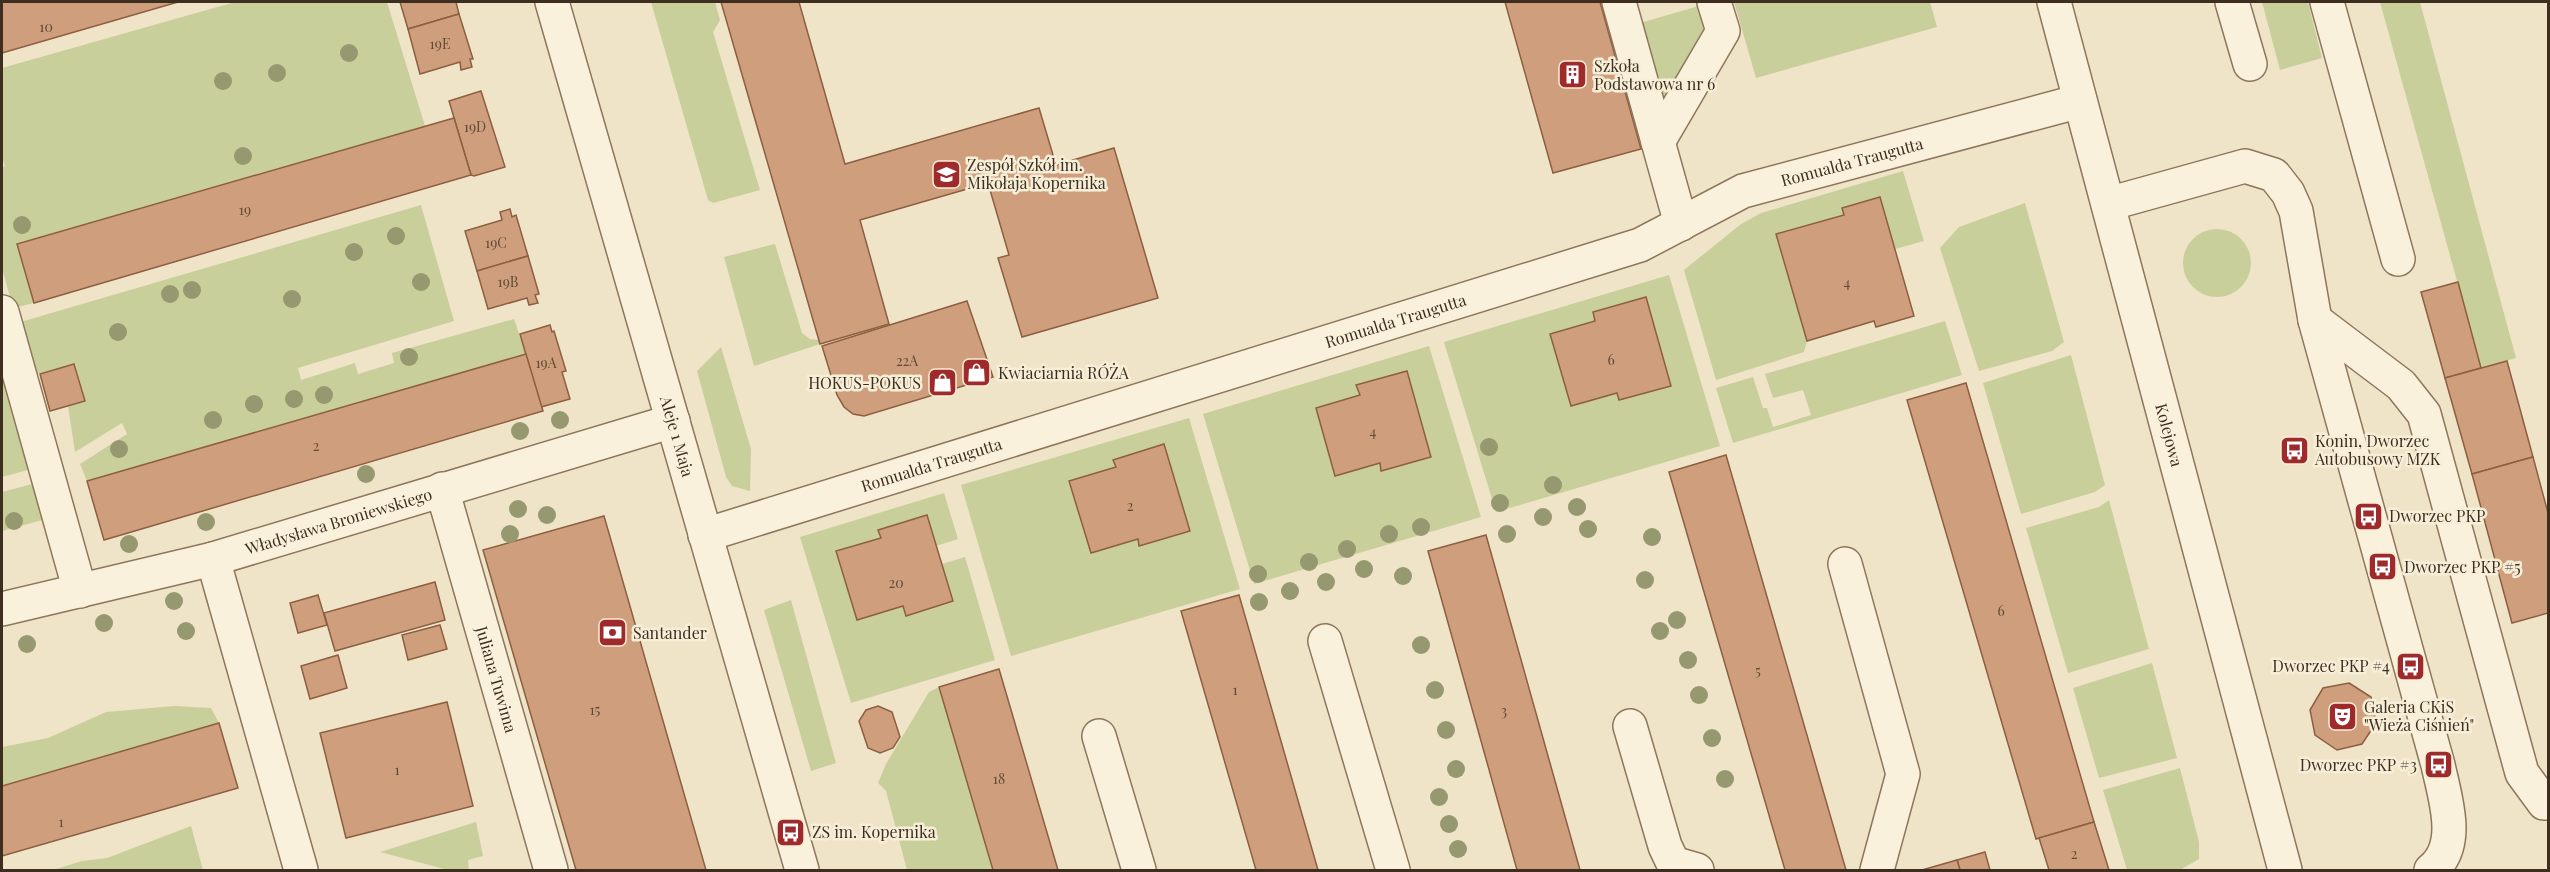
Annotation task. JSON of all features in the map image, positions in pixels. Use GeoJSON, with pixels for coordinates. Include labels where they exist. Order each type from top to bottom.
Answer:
{"type":"FeatureCollection","features":[{"type":"Feature","properties":{"kind":"street","name":"Aleje 1 Maja"},"geometry":{"type":"LineString","coordinates":[[552,2],[802,870]]}},
{"type":"Feature","properties":{"kind":"street"},"geometry":{"type":"LineString","coordinates":[[1619,2],[1681,224]]}},
{"type":"Feature","properties":{"kind":"street"},"geometry":{"type":"LineString","coordinates":[[1658,142],[1723,31],[1714,2]]}},
{"type":"Feature","properties":{"kind":"street","name":"Kolejowa"},"geometry":{"type":"LineString","coordinates":[[2054,2],[2285,870]]}},
{"type":"Feature","properties":{"kind":"street"},"geometry":{"type":"LineString","coordinates":[[2232,2],[2250,64]]}},
{"type":"Feature","properties":{"kind":"street"},"geometry":{"type":"LineString","coordinates":[[2327,2],[2397,259]]}},
{"type":"Feature","properties":{"kind":"street","name":"Romualda Traugutta"},"geometry":{"type":"LineString","coordinates":[[705,535],[1640,245],[1743,191],[2080,101]]}},
{"type":"Feature","properties":{"kind":"street"},"geometry":{"type":"LineString","coordinates":[[2108,204],[2245,166],[2274,175],[2289,192],[2296,211],[2315,320],[2438,765],[2448,813],[2449,834],[2440,863],[2431,870]]}},
{"type":"Feature","properties":{"kind":"street"},"geometry":{"type":"LineString","coordinates":[[2,312],[80,591]]}},
{"type":"Feature","properties":{"kind":"street"},"geometry":{"type":"LineString","coordinates":[[2315,320],[2401,385],[2424,414],[2522,773],[2544,803],[2548,803]]}},
{"type":"Feature","properties":{"kind":"street","name":"Władysława Broniewskiego"},"geometry":{"type":"LineString","coordinates":[[2,609],[213,559],[673,421]]}},
{"type":"Feature","properties":{"kind":"street","name":"Juliana Tuwima"},"geometry":{"type":"LineString","coordinates":[[442,489],[551,870]]}},
{"type":"Feature","properties":{"kind":"street"},"geometry":{"type":"LineString","coordinates":[[213,559],[301,870]]}},
{"type":"Feature","properties":{"kind":"street"},"geometry":{"type":"LineString","coordinates":[[1845,564],[1903,774],[1878,870]]}},
{"type":"Feature","properties":{"kind":"street"},"geometry":{"type":"LineString","coordinates":[[1325,641],[1393,870]]}},
{"type":"Feature","properties":{"kind":"street"},"geometry":{"type":"LineString","coordinates":[[1630,726],[1665,846],[1673,863],[1697,870]]}},
{"type":"Feature","properties":{"kind":"street"},"geometry":{"type":"LineString","coordinates":[[1099,736],[1139,870]]}},
{"type":"Feature","properties":{"kind":"green space"},"geometry":{"type":"Polygon","coordinates":[[[235,2],[387,2],[425,126],[18,244],[34,303],[13,308],[2,268],[2,167],[5,166],[2,157],[2,68],[235,2]]]}},
{"type":"Feature","properties":{"kind":"green space"},"geometry":{"type":"Polygon","coordinates":[[[651,2],[715,2],[720,20],[713,32],[760,190],[713,203],[708,200],[651,2]]]}},
{"type":"Feature","properties":{"kind":"green space"},"geometry":{"type":"Polygon","coordinates":[[[1734,2],[1930,2],[1937,27],[1756,78],[1734,2]]]}},
{"type":"Feature","properties":{"kind":"green space"},"geometry":{"type":"Polygon","coordinates":[[[2262,2],[2308,2],[2322,58],[2280,70],[2262,2]]]}},
{"type":"Feature","properties":{"kind":"green space"},"geometry":{"type":"Polygon","coordinates":[[[2380,2],[2420,2],[2516,358],[2481,368],[2380,2]]]}},
{"type":"Feature","properties":{"kind":"green space"},"geometry":{"type":"Polygon","coordinates":[[[1702,5],[1710,30],[1663,101],[1640,23],[1702,5]]]}},
{"type":"Feature","properties":{"kind":"green space"},"geometry":{"type":"Polygon","coordinates":[[[1903,171],[1924,241],[1895,249],[1842,208],[1844,215],[1776,234],[1807,341],[1804,352],[1716,380],[1684,270],[1741,224],[1761,213],[1903,171]]]}},
{"type":"Feature","properties":{"kind":"green space"},"geometry":{"type":"Polygon","coordinates":[[[2025,203],[2064,342],[2052,351],[1979,371],[1940,248],[1959,227],[2025,203]]]}},
{"type":"Feature","properties":{"kind":"green space"},"geometry":{"type":"Polygon","coordinates":[[[421,205],[454,321],[298,368],[301,380],[355,363],[358,374],[394,363],[392,353],[514,319],[526,354],[87,481],[80,464],[127,434],[122,423],[75,452],[68,406],[85,401],[75,364],[33,375],[17,323],[421,205]]]}},
{"type":"Feature","properties":{"kind":"green space"},"geometry":{"type":"Polygon","coordinates":[[[2217,229],[2230,232],[2241,239],[2248,250],[2251,263],[2248,276],[2241,287],[2230,294],[2217,297],[2204,294],[2193,287],[2186,276],[2183,263],[2186,250],[2193,239],[2204,232],[2217,229]]]}},
{"type":"Feature","properties":{"kind":"green space"},"geometry":{"type":"Polygon","coordinates":[[[775,244],[802,333],[810,339],[819,340],[820,344],[754,366],[724,257],[775,244]]]}},
{"type":"Feature","properties":{"kind":"green space"},"geometry":{"type":"Polygon","coordinates":[[[1669,275],[1720,446],[1496,512],[1444,342],[1669,275]]]}},
{"type":"Feature","properties":{"kind":"green space"},"geometry":{"type":"Polygon","coordinates":[[[1945,321],[1962,375],[1733,443],[1716,388],[1753,377],[1763,408],[1767,408],[1773,427],[1811,415],[1803,390],[1773,398],[1765,374],[1945,321]]]}},
{"type":"Feature","properties":{"kind":"green space"},"geometry":{"type":"Polygon","coordinates":[[[1429,346],[1481,517],[1254,584],[1203,414],[1429,346]]]}},
{"type":"Feature","properties":{"kind":"green space"},"geometry":{"type":"Polygon","coordinates":[[[721,347],[751,449],[750,491],[732,486],[726,477],[697,371],[721,347]]]}},
{"type":"Feature","properties":{"kind":"green space"},"geometry":{"type":"Polygon","coordinates":[[[2071,355],[2105,485],[2095,492],[2021,514],[1983,383],[2071,355]]]}},
{"type":"Feature","properties":{"kind":"green space"},"geometry":{"type":"Polygon","coordinates":[[[2,369],[35,468],[2,477],[2,369]]]}},
{"type":"Feature","properties":{"kind":"green space"},"geometry":{"type":"Polygon","coordinates":[[[1189,418],[1240,589],[1011,656],[961,485],[1189,418]]]}},
{"type":"Feature","properties":{"kind":"green space"},"geometry":{"type":"Polygon","coordinates":[[[40,482],[50,518],[2,531],[2,492],[40,482]]]}},
{"type":"Feature","properties":{"kind":"green space"},"geometry":{"type":"Polygon","coordinates":[[[944,493],[958,539],[936,546],[927,515],[878,530],[881,538],[836,551],[857,619],[903,606],[906,615],[953,601],[942,564],[965,557],[995,660],[851,703],[800,537],[944,493]]]}},
{"type":"Feature","properties":{"kind":"green space"},"geometry":{"type":"Polygon","coordinates":[[[2109,500],[2149,649],[2068,673],[2026,528],[2099,507],[2109,500]]]}},
{"type":"Feature","properties":{"kind":"green space"},"geometry":{"type":"Polygon","coordinates":[[[791,600],[836,763],[811,771],[764,610],[791,600]]]}},
{"type":"Feature","properties":{"kind":"green space"},"geometry":{"type":"Polygon","coordinates":[[[2152,663],[2177,758],[2099,778],[2073,688],[2152,663]]]}},
{"type":"Feature","properties":{"kind":"green space"},"geometry":{"type":"Polygon","coordinates":[[[939,687],[993,870],[907,870],[886,791],[878,783],[886,764],[929,692],[939,687]]]}},
{"type":"Feature","properties":{"kind":"green space"},"geometry":{"type":"Polygon","coordinates":[[[174,706],[211,708],[219,723],[2,786],[2,747],[48,738],[106,712],[174,706]]]}},
{"type":"Feature","properties":{"kind":"green space"},"geometry":{"type":"Polygon","coordinates":[[[2180,768],[2199,842],[2199,859],[2180,870],[2127,870],[2103,790],[2180,768]]]}},
{"type":"Feature","properties":{"kind":"green space"},"geometry":{"type":"Polygon","coordinates":[[[476,822],[483,856],[468,860],[469,870],[448,870],[380,852],[476,822]]]}},
{"type":"Feature","properties":{"kind":"green space"},"geometry":{"type":"Polygon","coordinates":[[[191,826],[203,870],[53,870],[82,861],[107,858],[191,826]]]}},
{"type":"Feature","properties":{"kind":"building"},"geometry":{"type":"Polygon","coordinates":[[[2,2],[178,2],[2,53],[2,2]]]}},
{"type":"Feature","properties":{"kind":"building"},"geometry":{"type":"Polygon","coordinates":[[[400,2],[456,2],[459,14],[408,29],[400,2]]]}},
{"type":"Feature","properties":{"kind":"building","name":"Zespół Szkół im. Mikołaja Kopernika"},"geometry":{"type":"Polygon","coordinates":[[[721,2],[799,2],[845,164],[1039,108],[1056,165],[1114,148],[1158,298],[1022,337],[998,258],[1009,255],[988,183],[860,220],[889,324],[820,344],[721,2]]]}},
{"type":"Feature","properties":{"kind":"building","name":"Szkoła Podstawowa nr 6"},"geometry":{"type":"Polygon","coordinates":[[[1505,2],[1600,2],[1641,149],[1553,173],[1505,2]]]}},
{"type":"Feature","properties":{"kind":"building"},"geometry":{"type":"Polygon","coordinates":[[[459,14],[473,59],[470,59],[472,67],[461,70],[460,62],[420,74],[408,29],[459,14]]]}},
{"type":"Feature","properties":{"kind":"building"},"geometry":{"type":"Polygon","coordinates":[[[481,91],[505,167],[474,176],[471,175],[449,101],[481,91]]]}},
{"type":"Feature","properties":{"kind":"building"},"geometry":{"type":"Polygon","coordinates":[[[454,118],[471,175],[34,303],[17,244],[454,118]]]}},
{"type":"Feature","properties":{"kind":"building"},"geometry":{"type":"Polygon","coordinates":[[[1880,197],[1914,316],[1876,327],[1874,321],[1807,341],[1776,234],[1844,215],[1842,208],[1880,197]]]}},
{"type":"Feature","properties":{"kind":"building"},"geometry":{"type":"Polygon","coordinates":[[[510,209],[512,217],[516,215],[528,256],[477,271],[465,231],[502,220],[500,212],[510,209]]]}},
{"type":"Feature","properties":{"kind":"building"},"geometry":{"type":"Polygon","coordinates":[[[528,256],[539,294],[535,295],[538,303],[529,305],[527,298],[488,309],[477,271],[528,256]]]}},
{"type":"Feature","properties":{"kind":"building"},"geometry":{"type":"Polygon","coordinates":[[[2458,282],[2481,368],[2445,378],[2421,292],[2458,282]]]}},
{"type":"Feature","properties":{"kind":"building"},"geometry":{"type":"Polygon","coordinates":[[[1646,297],[1671,386],[1619,400],[1617,393],[1571,406],[1550,334],[1595,321],[1593,312],[1646,297]]]}},
{"type":"Feature","properties":{"kind":"building"},"geometry":{"type":"Polygon","coordinates":[[[967,301],[993,377],[864,416],[853,414],[844,407],[837,395],[822,346],[967,301]]]}},
{"type":"Feature","properties":{"kind":"building"},"geometry":{"type":"Polygon","coordinates":[[[550,325],[552,332],[554,331],[566,371],[562,372],[570,399],[541,407],[520,334],[550,325]]]}},
{"type":"Feature","properties":{"kind":"building"},"geometry":{"type":"Polygon","coordinates":[[[526,354],[543,411],[104,540],[87,481],[526,354]]]}},
{"type":"Feature","properties":{"kind":"building"},"geometry":{"type":"Polygon","coordinates":[[[2507,361],[2533,457],[2472,474],[2445,378],[2507,361]]]}},
{"type":"Feature","properties":{"kind":"building"},"geometry":{"type":"Polygon","coordinates":[[[74,364],[85,401],[50,411],[40,374],[74,364]]]}},
{"type":"Feature","properties":{"kind":"building"},"geometry":{"type":"Polygon","coordinates":[[[1407,371],[1431,457],[1381,471],[1380,463],[1335,476],[1316,408],[1360,395],[1356,385],[1407,371]]]}},
{"type":"Feature","properties":{"kind":"building"},"geometry":{"type":"Polygon","coordinates":[[[1966,383],[2094,822],[2036,839],[1907,400],[1966,383]]]}},
{"type":"Feature","properties":{"kind":"building"},"geometry":{"type":"Polygon","coordinates":[[[1164,444],[1190,531],[1139,546],[1138,539],[1091,553],[1069,481],[1116,467],[1113,460],[1164,444]]]}},
{"type":"Feature","properties":{"kind":"building"},"geometry":{"type":"Polygon","coordinates":[[[1726,455],[1846,870],[1785,870],[1669,472],[1726,455]]]}},
{"type":"Feature","properties":{"kind":"building"},"geometry":{"type":"Polygon","coordinates":[[[2533,457],[2548,513],[2548,613],[2512,623],[2472,474],[2533,457]]]}},
{"type":"Feature","properties":{"kind":"building"},"geometry":{"type":"Polygon","coordinates":[[[927,515],[953,601],[906,616],[903,606],[857,620],[836,551],[881,538],[878,530],[927,515]]]}},
{"type":"Feature","properties":{"kind":"building"},"geometry":{"type":"Polygon","coordinates":[[[604,516],[706,870],[576,870],[483,550],[604,516]]]}},
{"type":"Feature","properties":{"kind":"building"},"geometry":{"type":"Polygon","coordinates":[[[1486,535],[1580,870],[1517,870],[1428,551],[1486,535]]]}},
{"type":"Feature","properties":{"kind":"building"},"geometry":{"type":"Polygon","coordinates":[[[435,582],[445,620],[335,651],[324,613],[435,582]]]}},
{"type":"Feature","properties":{"kind":"building"},"geometry":{"type":"Polygon","coordinates":[[[318,595],[327,625],[298,633],[290,603],[318,595]]]}},
{"type":"Feature","properties":{"kind":"building"},"geometry":{"type":"Polygon","coordinates":[[[1239,595],[1318,870],[1256,870],[1181,611],[1239,595]]]}},
{"type":"Feature","properties":{"kind":"building"},"geometry":{"type":"Polygon","coordinates":[[[440,625],[447,649],[408,660],[402,635],[440,625]]]}},
{"type":"Feature","properties":{"kind":"building"},"geometry":{"type":"Polygon","coordinates":[[[338,655],[347,688],[310,699],[301,666],[338,655]]]}},
{"type":"Feature","properties":{"kind":"building"},"geometry":{"type":"Polygon","coordinates":[[[999,669],[1058,870],[993,870],[939,687],[999,669]]]}},
{"type":"Feature","properties":{"kind":"building","name":"Galeria CKiS \"Wieża Ciśnień\""},"geometry":{"type":"Polygon","coordinates":[[[2349,683],[2371,697],[2376,723],[2362,744],[2337,750],[2315,735],[2310,710],[2323,688],[2349,683]]]}},
{"type":"Feature","properties":{"kind":"building"},"geometry":{"type":"Polygon","coordinates":[[[447,702],[473,806],[346,838],[320,733],[447,702]]]}},
{"type":"Feature","properties":{"kind":"building"},"geometry":{"type":"Polygon","coordinates":[[[878,706],[892,712],[900,737],[893,748],[880,753],[868,748],[859,721],[866,710],[878,706]]]}},
{"type":"Feature","properties":{"kind":"building"},"geometry":{"type":"Polygon","coordinates":[[[219,723],[238,788],[2,856],[2,786],[219,723]]]}},
{"type":"Feature","properties":{"kind":"building"},"geometry":{"type":"Polygon","coordinates":[[[2094,822],[2109,870],[2049,870],[2039,838],[2094,822]]]}},
{"type":"Feature","properties":{"kind":"building"},"geometry":{"type":"Polygon","coordinates":[[[1985,852],[1990,870],[1960,870],[1957,860],[1985,852]]]}},
{"type":"Feature","properties":{"kind":"building"},"geometry":{"type":"Polygon","coordinates":[[[1957,860],[1960,870],[1922,870],[1957,860]]]}},
{"type":"Feature","properties":{"kind":"place","name":"Szkoła Podstawowa nr 6"},"geometry":{"type":"Point","coordinates":[1573,75]}},
{"type":"Feature","properties":{"kind":"place","name":"Zespół Szkół im. Mikołaja Kopernika"},"geometry":{"type":"Point","coordinates":[946,174]}},
{"type":"Feature","properties":{"kind":"place","name":"Kwiaciarnia RÓŻA"},"geometry":{"type":"Point","coordinates":[977,373]}},
{"type":"Feature","properties":{"kind":"place","name":"HOKUS-POKUS"},"geometry":{"type":"Point","coordinates":[942,383]}},
{"type":"Feature","properties":{"kind":"place","name":"Konin, Dworzec Autobusowy MZK"},"geometry":{"type":"Point","coordinates":[2294,450]}},
{"type":"Feature","properties":{"kind":"place","name":"Dworzec PKP"},"geometry":{"type":"Point","coordinates":[2368,516]}},
{"type":"Feature","properties":{"kind":"place","name":"Dworzec PKP #5"},"geometry":{"type":"Point","coordinates":[2383,567]}},
{"type":"Feature","properties":{"kind":"place","name":"Santander"},"geometry":{"type":"Point","coordinates":[612,633]}},
{"type":"Feature","properties":{"kind":"place","name":"Dworzec PKP #4"},"geometry":{"type":"Point","coordinates":[2411,666]}},
{"type":"Feature","properties":{"kind":"place","name":"Galeria CKiS \"Wieża Ciśnień\""},"geometry":{"type":"Point","coordinates":[2343,716]}},
{"type":"Feature","properties":{"kind":"place","name":"Dworzec PKP #3"},"geometry":{"type":"Point","coordinates":[2438,765]}},
{"type":"Feature","properties":{"kind":"place","name":"ZS im. Kopernika"},"geometry":{"type":"Point","coordinates":[791,832]}}]}
